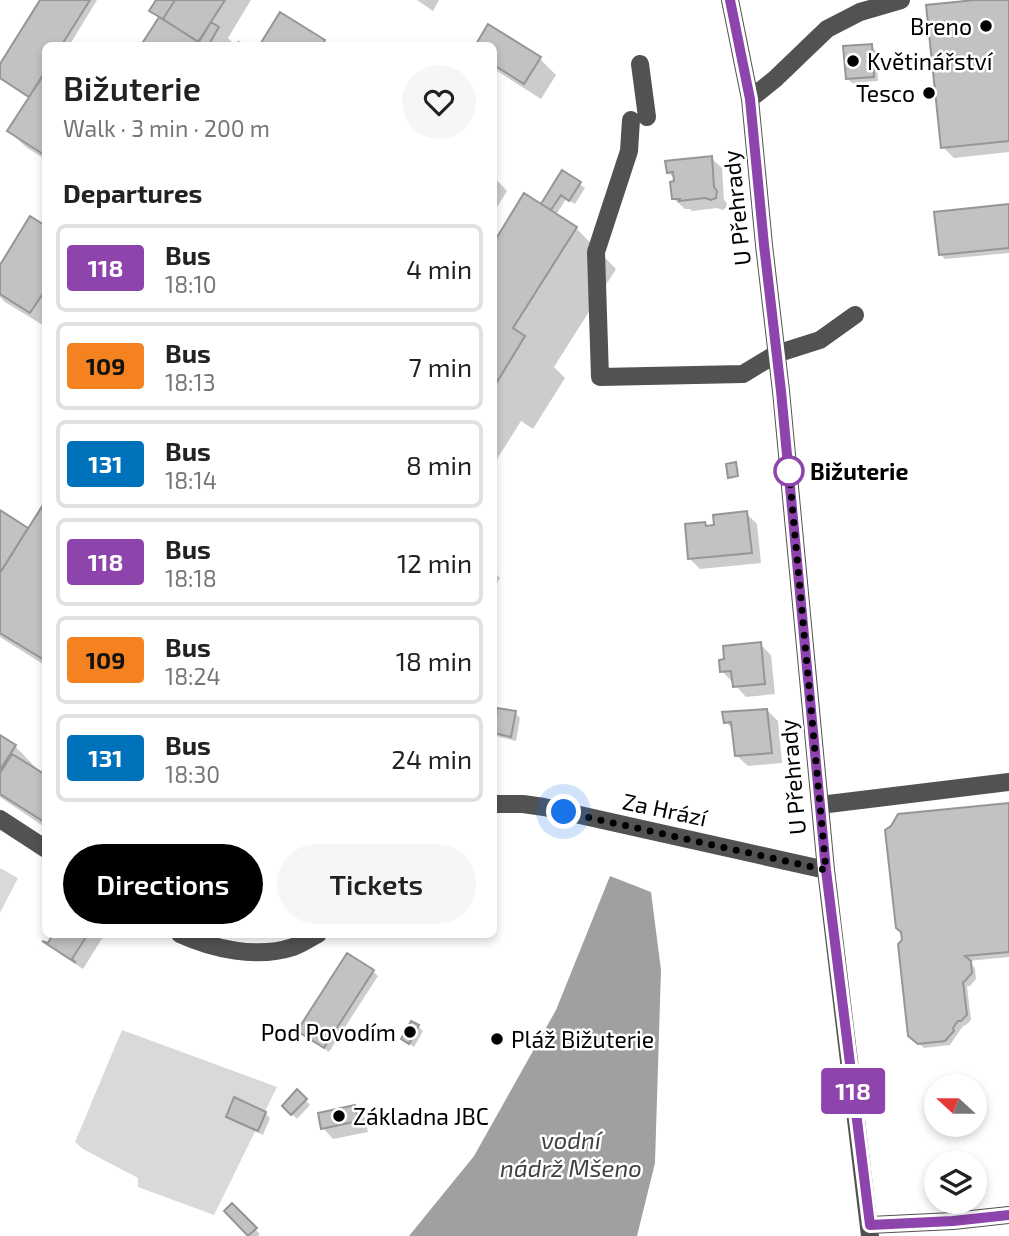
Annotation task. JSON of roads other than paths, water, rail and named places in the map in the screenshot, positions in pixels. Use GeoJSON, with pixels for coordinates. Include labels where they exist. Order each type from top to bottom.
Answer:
{"type":"FeatureCollection","features":[{"type":"Feature","properties":{"kind":"street","name":"U Přehrady"},"geometry":{"type":"LineString","coordinates":[[730,0],[750,99],[783,405],[826,870],[870,1231]]}},
{"type":"Feature","properties":{"kind":"street"},"geometry":{"type":"LineString","coordinates":[[750,99],[827,29],[860,12],[901,0]]}},
{"type":"Feature","properties":{"kind":"street"},"geometry":{"type":"LineString","coordinates":[[640,64],[639,119],[596,252],[600,377],[743,374],[776,354],[820,340],[855,315]]}},
{"type":"Feature","properties":{"kind":"street"},"geometry":{"type":"LineString","coordinates":[[820,805],[1009,782]]}},
{"type":"Feature","properties":{"kind":"street","name":"Za Hrází"},"geometry":{"type":"LineString","coordinates":[[497,804],[523,803],[544,807],[826,870]]}},
{"type":"Feature","properties":{"kind":"street"},"geometry":{"type":"LineString","coordinates":[[0,819],[42,846]]}},
{"type":"Feature","properties":{"kind":"street"},"geometry":{"type":"LineString","coordinates":[[191,938],[223,950],[263,952],[293,947],[310,938]]}},
{"type":"Feature","properties":{"kind":"street"},"geometry":{"type":"LineString","coordinates":[[870,1231],[1009,1215]]}},
{"type":"Feature","properties":{"kind":"water","name":"vodní nádrž Mšeno"},"geometry":{"type":"Polygon","coordinates":[[[610,876],[651,892],[661,970],[655,1163],[637,1236],[409,1236],[474,1156],[556,1010],[610,876]]]}},
{"type":"Feature","properties":{"kind":"place","name":"Breno"},"geometry":{"type":"Point","coordinates":[986,26]}},
{"type":"Feature","properties":{"kind":"place","name":"Květinářství"},"geometry":{"type":"Point","coordinates":[853,61]}},
{"type":"Feature","properties":{"kind":"place","name":"Tesco"},"geometry":{"type":"Point","coordinates":[929,93]}},
{"type":"Feature","properties":{"kind":"place","name":"Bižuterie"},"geometry":{"type":"Point","coordinates":[789,471]}},
{"type":"Feature","properties":{"kind":"place","name":"Pod Povodím"},"geometry":{"type":"Point","coordinates":[410,1032]}},
{"type":"Feature","properties":{"kind":"place","name":"Pláž Bižuterie"},"geometry":{"type":"Point","coordinates":[497,1039]}},
{"type":"Feature","properties":{"kind":"place","name":"Základna JBC"},"geometry":{"type":"Point","coordinates":[339,1116]}}]}
